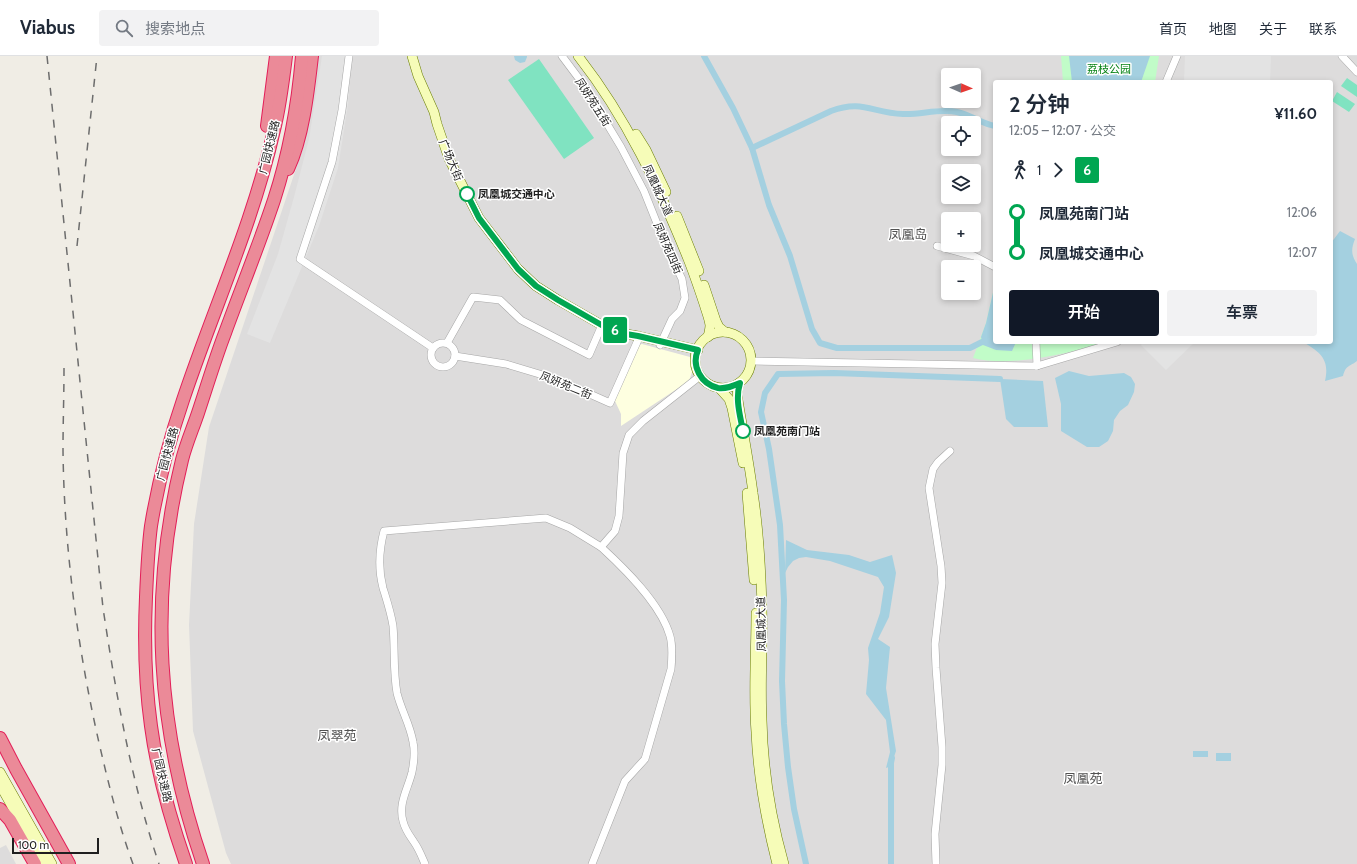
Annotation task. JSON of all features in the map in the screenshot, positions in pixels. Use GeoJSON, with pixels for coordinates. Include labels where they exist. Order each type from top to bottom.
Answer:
{"type":"FeatureCollection","features":[{"type":"Feature","properties":{"kind":"highway"},"geometry":{"type":"LineString","coordinates":[[263,172],[265,136],[276,56]]}},
{"type":"Feature","properties":{"kind":"highway","name":"广园快速路"},"geometry":{"type":"LineString","coordinates":[[186,864],[165,794],[151,728],[146,686],[144,634],[147,566],[151,527],[158,488],[183,399],[250,214],[263,172],[276,118],[286,56]]}},
{"type":"Feature","properties":{"kind":"highway","name":"广园快速路"},"geometry":{"type":"LineString","coordinates":[[203,864],[189,823],[174,759],[166,714],[162,671],[161,631],[162,591],[167,543],[173,501],[183,458],[224,335],[274,199],[293,120],[302,56]]}},
{"type":"Feature","properties":{"kind":"highway"},"geometry":{"type":"LineString","coordinates":[[274,199],[293,159],[302,125],[312,56]]}},
{"type":"Feature","properties":{"kind":"highway"},"geometry":{"type":"LineString","coordinates":[[0,738],[69,864]]}},
{"type":"Feature","properties":{"kind":"highway"},"geometry":{"type":"LineString","coordinates":[[0,809],[10,820],[35,864]]}},
{"type":"Feature","properties":{"kind":"main road","name":"广场大街"},"geometry":{"type":"LineString","coordinates":[[406,56],[424,104],[437,124]]}},
{"type":"Feature","properties":{"kind":"main road","name":"广场大街"},"geometry":{"type":"LineString","coordinates":[[412,56],[418,76],[434,112],[449,159],[479,218],[518,269],[536,286],[602,325],[626,334],[697,352]]}},
{"type":"Feature","properties":{"kind":"main road","name":"凤凰城大道"},"geometry":{"type":"LineString","coordinates":[[578,56],[596,80],[627,128],[668,210],[694,273],[704,303],[710,324],[708,337]]}},
{"type":"Feature","properties":{"kind":"main road","name":"凤凰城大道"},"geometry":{"type":"LineString","coordinates":[[586,56],[618,103],[656,169],[694,256],[716,321],[719,327],[725,332]]}},
{"type":"Feature","properties":{"kind":"main road"},"geometry":{"type":"LineString","coordinates":[[725,332],[738,337],[746,344],[751,360],[747,375],[740,383],[730,388],[719,388],[708,384],[700,376],[696,366],[697,352],[700,344],[708,337],[725,332]]}},
{"type":"Feature","properties":{"kind":"main road","name":"广场大街"},"geometry":{"type":"LineString","coordinates":[[626,334],[630,338],[661,343]]}},
{"type":"Feature","properties":{"kind":"main road","name":"凤凰城大道"},"geometry":{"type":"LineString","coordinates":[[740,383],[737,394],[754,494],[759,546],[762,625],[762,720],[766,772],[774,823],[784,864]]}},
{"type":"Feature","properties":{"kind":"main road","name":"凤凰城大道"},"geometry":{"type":"LineString","coordinates":[[719,388],[729,399],[732,408],[748,497],[756,613],[755,704],[757,751],[764,803],[777,864]]}},
{"type":"Feature","properties":{"kind":"main road"},"geometry":{"type":"LineString","coordinates":[[0,772],[52,864]]}},
{"type":"Feature","properties":{"kind":"main road"},"geometry":{"type":"LineString","coordinates":[[0,785],[44,864]]}},
{"type":"Feature","properties":{"kind":"street"},"geometry":{"type":"LineString","coordinates":[[349,56],[342,110],[332,162],[300,259],[433,348]]}},
{"type":"Feature","properties":{"kind":"street","name":"凤妍苑五街"},"geometry":{"type":"LineString","coordinates":[[562,56],[583,84],[622,150]]}},
{"type":"Feature","properties":{"kind":"street"},"geometry":{"type":"LineString","coordinates":[[1167,80],[1177,56]]}},
{"type":"Feature","properties":{"kind":"street"},"geometry":{"type":"LineString","coordinates":[[1342,56],[1357,72]]}},
{"type":"Feature","properties":{"kind":"street","name":"凤妍苑四街"},"geometry":{"type":"LineString","coordinates":[[622,150],[644,191],[666,246],[682,279],[685,298],[680,311],[672,319],[661,343]]}},
{"type":"Feature","properties":{"kind":"street"},"geometry":{"type":"LineString","coordinates":[[937,246],[974,256],[993,266]]}},
{"type":"Feature","properties":{"kind":"street"},"geometry":{"type":"LineString","coordinates":[[447,343],[473,297],[500,300],[521,320],[589,355],[602,325]]}},
{"type":"Feature","properties":{"kind":"street","name":"凤妍苑二街"},"geometry":{"type":"LineString","coordinates":[[455,356],[506,364],[556,379],[610,403],[638,340]]}},
{"type":"Feature","properties":{"kind":"street"},"geometry":{"type":"LineString","coordinates":[[439,343],[447,343],[453,348],[455,356],[454,360],[449,366],[445,367],[437,365],[432,359],[431,351],[439,343]]}},
{"type":"Feature","properties":{"kind":"street"},"geometry":{"type":"LineString","coordinates":[[1036,344],[1036,366]]}},
{"type":"Feature","properties":{"kind":"street"},"geometry":{"type":"LineString","coordinates":[[751,360],[1036,366],[1110,344]]}},
{"type":"Feature","properties":{"kind":"street"},"geometry":{"type":"LineString","coordinates":[[601,547],[615,531],[619,516],[623,453],[629,435],[642,421],[700,376]]}},
{"type":"Feature","properties":{"kind":"street"},"geometry":{"type":"LineString","coordinates":[[936,864],[935,834],[942,765],[942,747],[936,668],[936,644],[942,583],[941,566],[929,488],[933,469],[950,451]]}},
{"type":"Feature","properties":{"kind":"street"},"geometry":{"type":"LineString","coordinates":[[425,864],[414,842],[407,833],[403,822],[401,809],[402,797],[412,772],[414,757],[410,728],[404,714],[394,672],[392,625],[380,577],[379,554],[384,531],[546,518],[570,528],[601,547],[637,583],[661,616],[670,635],[672,656],[671,669],[645,759],[625,781],[592,864]]}},
{"type":"Feature","properties":{"kind":"shaded area"},"geometry":{"type":"Polygon","coordinates":[[[314,56],[1357,56],[1357,864],[231,864],[226,853],[193,731],[189,625],[194,524],[209,427],[304,145],[314,56]]]}},
{"type":"Feature","properties":{"kind":"shaded area"},"geometry":{"type":"Polygon","coordinates":[[[322,56],[352,56],[348,105],[338,168],[319,226],[270,343],[247,334],[278,254],[294,197],[309,139],[322,56]]]}},
{"type":"Feature","properties":{"kind":"shaded area"},"geometry":{"type":"Polygon","coordinates":[[[1185,56],[1271,56],[1270,80],[1184,80],[1185,56]]]}},
{"type":"Feature","properties":{"kind":"shaded area"},"geometry":{"type":"Polygon","coordinates":[[[642,344],[690,357],[692,372],[689,381],[621,426],[621,414],[615,401],[615,397],[637,345],[642,344]]]}},
{"type":"Feature","properties":{"kind":"shaded area"},"geometry":{"type":"Polygon","coordinates":[[[1142,344],[1193,344],[1166,370],[1141,345],[1142,344]]]}},
{"type":"Feature","properties":{"kind":"shaded area"},"geometry":{"type":"Polygon","coordinates":[[[6,845],[16,864],[0,864],[0,848],[6,845]]]}},
{"type":"Feature","properties":{"kind":"green space","name":"荔枝公园"},"geometry":{"type":"Polygon","coordinates":[[[1061,56],[1159,56],[1155,80],[1063,80],[1061,56]]]}},
{"type":"Feature","properties":{"kind":"green space"},"geometry":{"type":"Polygon","coordinates":[[[539,59],[594,138],[564,159],[508,80],[539,59]]]}},
{"type":"Feature","properties":{"kind":"green space"},"geometry":{"type":"Polygon","coordinates":[[[1347,78],[1357,85],[1357,97],[1341,86],[1347,78]]]}},
{"type":"Feature","properties":{"kind":"green space"},"geometry":{"type":"Polygon","coordinates":[[[1337,92],[1355,104],[1349,112],[1333,102],[1337,92]]]}},
{"type":"Feature","properties":{"kind":"green space"},"geometry":{"type":"Polygon","coordinates":[[[993,293],[993,344],[1102,344],[1042,358],[1024,360],[989,361],[973,358],[986,323],[993,293]]]}},
{"type":"Feature","properties":{"kind":"water"},"geometry":{"type":"Polygon","coordinates":[[[514,56],[527,57],[525,62],[520,63],[515,60],[514,56]]]}},
{"type":"Feature","properties":{"kind":"water","name":"荔枝公园"},"geometry":{"type":"Polygon","coordinates":[[[1069,56],[1150,56],[1142,80],[1072,80],[1069,56]]]}},
{"type":"Feature","properties":{"kind":"water"},"geometry":{"type":"Polygon","coordinates":[[[1340,231],[1355,239],[1352,252],[1357,264],[1357,361],[1347,368],[1343,376],[1325,381],[1325,362],[1319,353],[1306,344],[1333,344],[1333,240],[1340,231]]]}},
{"type":"Feature","properties":{"kind":"water"},"geometry":{"type":"Polygon","coordinates":[[[993,293],[993,344],[1015,344],[1012,351],[996,350],[983,345],[981,337],[993,293]]]}},
{"type":"Feature","properties":{"kind":"water"},"geometry":{"type":"Polygon","coordinates":[[[1069,371],[1089,376],[1124,373],[1131,377],[1135,384],[1134,392],[1128,405],[1120,411],[1114,420],[1113,431],[1108,441],[1099,447],[1087,447],[1061,431],[1061,404],[1055,378],[1069,371]]]}},
{"type":"Feature","properties":{"kind":"water"},"geometry":{"type":"Polygon","coordinates":[[[1000,379],[1043,381],[1048,427],[1014,427],[1006,419],[1000,379]]]}},
{"type":"Feature","properties":{"kind":"water"},"geometry":{"type":"Polygon","coordinates":[[[786,540],[807,550],[849,555],[870,562],[892,555],[896,573],[889,617],[878,639],[890,647],[886,688],[896,751],[891,766],[886,768],[890,752],[886,720],[866,694],[869,660],[868,648],[880,613],[884,587],[878,577],[830,561],[806,557],[793,561],[785,573],[786,540]]]}},
{"type":"Feature","properties":{"kind":"water"},"geometry":{"type":"Polygon","coordinates":[[[1193,751],[1208,751],[1208,757],[1193,757],[1193,751]]]}},
{"type":"Feature","properties":{"kind":"water"},"geometry":{"type":"Polygon","coordinates":[[[1216,753],[1231,753],[1231,761],[1216,761],[1216,753]]]}},
{"type":"Feature","properties":{"kind":"waterway"},"geometry":{"type":"LineString","coordinates":[[704,56],[733,108],[752,148],[769,205],[790,256],[812,329],[820,343],[837,348],[970,348],[982,342]]}},
{"type":"Feature","properties":{"kind":"waterway"},"geometry":{"type":"LineString","coordinates":[[752,148],[831,111],[851,106],[860,106],[903,114],[950,111],[962,113],[993,125]]}},
{"type":"Feature","properties":{"kind":"waterway"},"geometry":{"type":"LineString","coordinates":[[806,864],[794,809],[784,724],[782,681],[784,600],[780,525],[769,449],[761,412],[765,393],[778,374],[834,373],[1000,379]]}},
{"type":"Feature","properties":{"kind":"waterway"},"geometry":{"type":"LineString","coordinates":[[891,864],[892,758]]}},
{"type":"Feature","properties":{"kind":"railway"},"geometry":{"type":"LineString","coordinates":[[47,56],[103,608],[125,737],[140,801],[159,864]]}},
{"type":"Feature","properties":{"kind":"railway"},"geometry":{"type":"LineString","coordinates":[[77,246],[97,56]]}},
{"type":"Feature","properties":{"kind":"railway"},"geometry":{"type":"LineString","coordinates":[[64,368],[63,450],[66,524],[69,562],[79,637],[100,747],[123,835],[133,864]]}},
{"type":"Feature","properties":{"kind":"bus line","name":"6"},"geometry":{"type":"LineString","coordinates":[[467,194],[479,218],[518,269],[536,286],[605,327],[626,334],[698,350],[696,355],[696,366],[700,376],[708,384],[719,388],[730,388],[740,383],[737,394],[743,431]]}},
{"type":"Feature","properties":{"kind":"place","name":"凤凰城交通中心"},"geometry":{"type":"Point","coordinates":[467,194]}},
{"type":"Feature","properties":{"kind":"place","name":"凤凰苑南门站"},"geometry":{"type":"Point","coordinates":[743,431]}},
{"type":"Feature","properties":{"kind":"district","name":"凤凰岛"},"geometry":{"type":"Point","coordinates":[908,234]}},
{"type":"Feature","properties":{"kind":"district","name":"凤翠苑"},"geometry":{"type":"Point","coordinates":[337,735]}},
{"type":"Feature","properties":{"kind":"district","name":"凤凰苑"},"geometry":{"type":"Point","coordinates":[1083,778]}}]}
